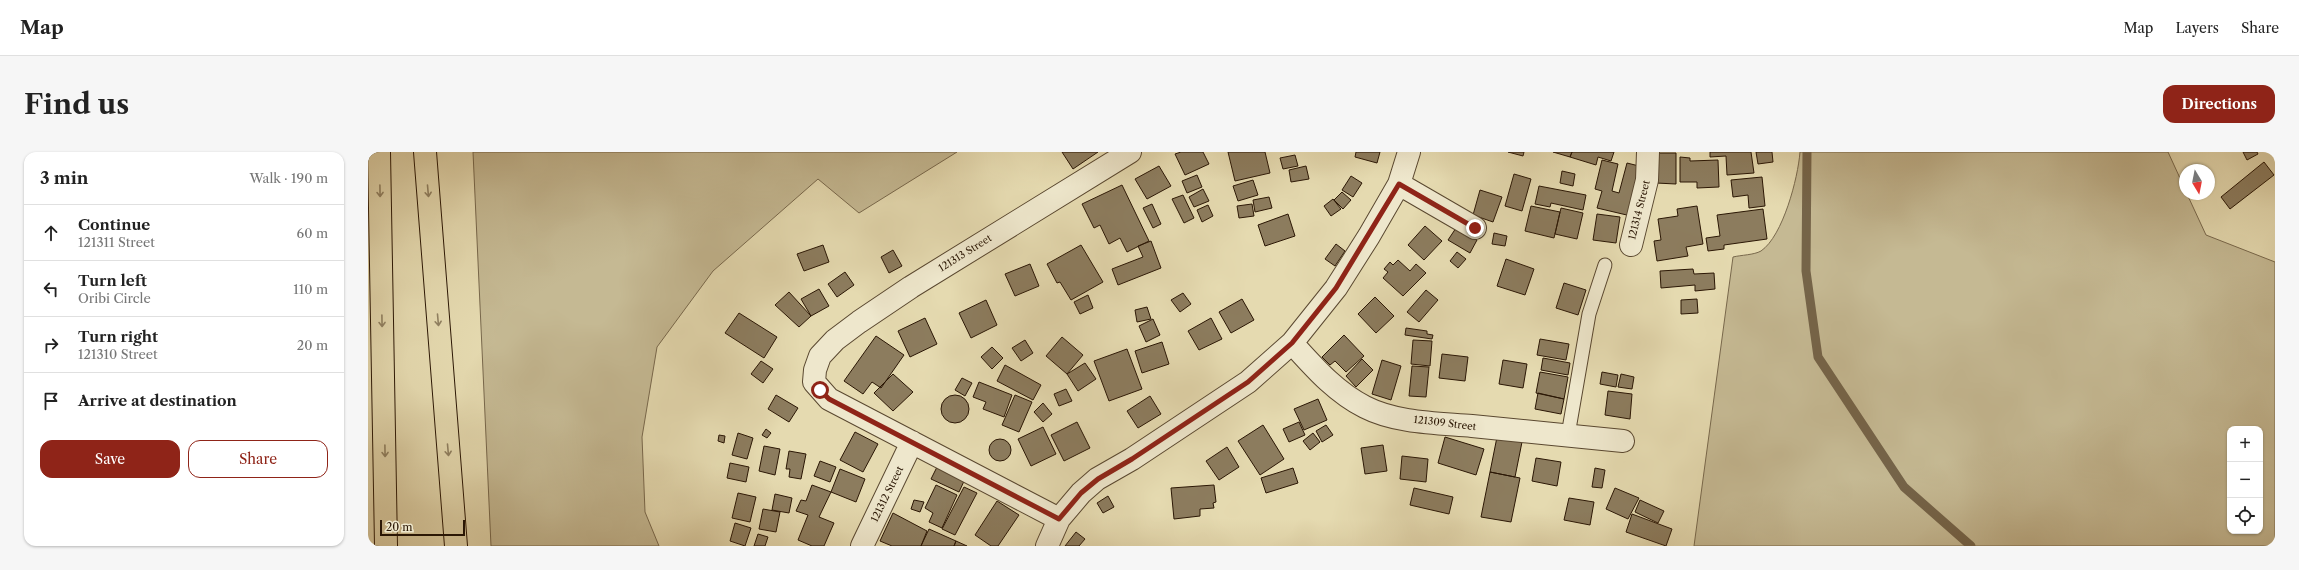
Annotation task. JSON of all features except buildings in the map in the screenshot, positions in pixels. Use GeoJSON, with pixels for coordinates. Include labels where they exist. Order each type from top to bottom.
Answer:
{"type":"FeatureCollection","features":[{"type":"Feature","properties":{"kind":"highway"},"geometry":{"type":"LineString","coordinates":[[380,152],[386,546]]}},
{"type":"Feature","properties":{"kind":"highway"},"geometry":{"type":"LineString","coordinates":[[425,152],[456,546]]}},
{"type":"Feature","properties":{"kind":"street","name":"121313 Street"},"geometry":{"type":"LineString","coordinates":[[912,442],[829,399],[814,382],[815,370],[820,356],[834,340],[911,287],[1130,152]]}},
{"type":"Feature","properties":{"kind":"street"},"geometry":{"type":"LineString","coordinates":[[1047,546],[1059,519],[1081,493],[1098,479],[1132,459],[1248,382],[1292,343],[1336,288],[1399,184],[1409,152]]}},
{"type":"Feature","properties":{"kind":"street","name":"121314 Street"},"geometry":{"type":"LineString","coordinates":[[1631,245],[1647,180],[1648,152]]}},
{"type":"Feature","properties":{"kind":"street"},"geometry":{"type":"LineString","coordinates":[[1399,184],[1475,228]]}},
{"type":"Feature","properties":{"kind":"street","name":"121309 Street"},"geometry":{"type":"LineString","coordinates":[[1292,343],[1336,387],[1365,407],[1382,413],[1435,422],[1623,441]]}},
{"type":"Feature","properties":{"kind":"street"},"geometry":{"type":"LineString","coordinates":[[912,442],[1059,519]]}},
{"type":"Feature","properties":{"kind":"street","name":"121312 Street"},"geometry":{"type":"LineString","coordinates":[[862,546],[912,442]]}},
{"type":"Feature","properties":{"kind":"lane"},"geometry":{"type":"LineString","coordinates":[[1568,435],[1588,314],[1605,265]]}},
{"type":"Feature","properties":{"kind":"shaded area"},"geometry":{"type":"Polygon","coordinates":[[[473,152],[957,152],[859,213],[818,179],[713,271],[657,347],[642,437],[645,512],[659,546],[491,546],[473,152]]]}},
{"type":"Feature","properties":{"kind":"shaded area"},"geometry":{"type":"Polygon","coordinates":[[[1800,152],[2168,152],[2179,176],[2179,200],[2190,200],[2206,235],[2275,262],[2275,546],[1694,546],[1733,257],[1761,251],[1769,244],[1776,233],[1788,206],[1796,176],[1800,152]]]}},
{"type":"Feature","properties":{"kind":"waterway"},"geometry":{"type":"LineString","coordinates":[[1807,152],[1806,271],[1818,357],[1904,487],[1971,546]]}},
{"type":"Feature","properties":{"kind":"route"},"geometry":{"type":"LineString","coordinates":[[820,390],[829,399],[972,472],[1059,519],[1081,493],[1098,479],[1132,459],[1248,382],[1292,343],[1336,288],[1369,236],[1399,184],[1475,228]]}}]}
